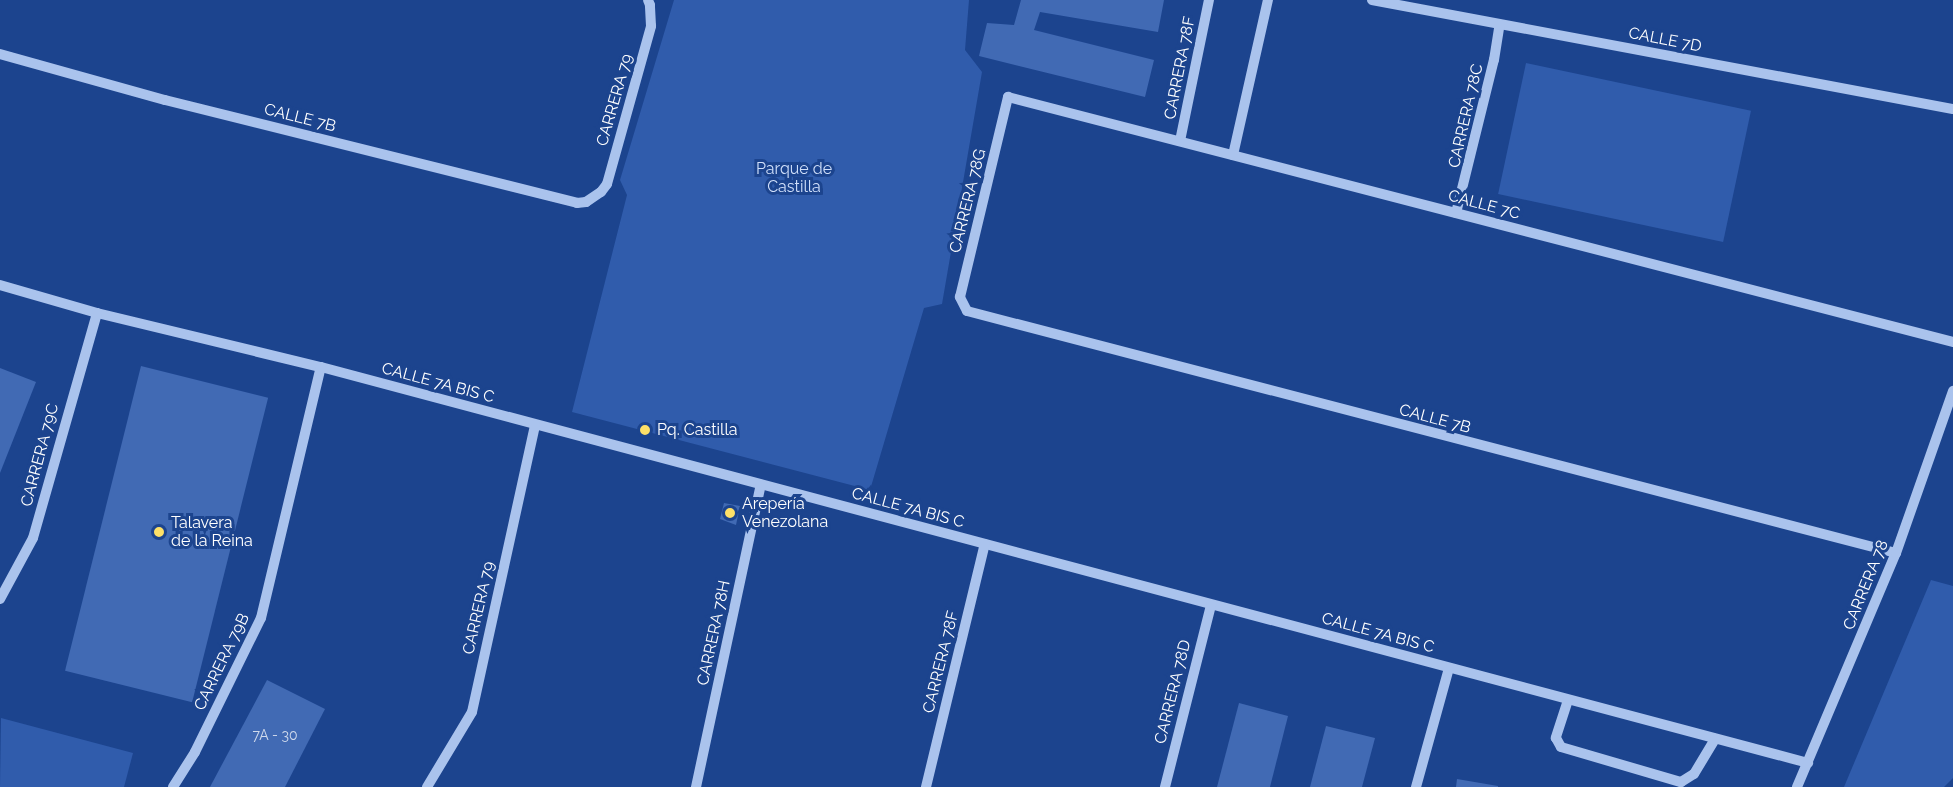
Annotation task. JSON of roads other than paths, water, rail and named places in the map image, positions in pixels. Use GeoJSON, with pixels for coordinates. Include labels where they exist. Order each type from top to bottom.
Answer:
{"type":"FeatureCollection","features":[{"type":"Feature","properties":{"kind":"street","name":"CARRERA 78F"},"geometry":{"type":"LineString","coordinates":[[1180,141],[1209,0]]}},
{"type":"Feature","properties":{"kind":"street"},"geometry":{"type":"LineString","coordinates":[[1233,155],[1268,0]]}},
{"type":"Feature","properties":{"kind":"street","name":"CALLE 7D"},"geometry":{"type":"LineString","coordinates":[[1372,0],[1953,109]]}},
{"type":"Feature","properties":{"kind":"street","name":"CARRERA 79"},"geometry":{"type":"LineString","coordinates":[[593,198],[607,184],[651,26],[649,2]]}},
{"type":"Feature","properties":{"kind":"street","name":"CARRERA 78C"},"geometry":{"type":"LineString","coordinates":[[1456,213],[1494,60],[1500,24]]}},
{"type":"Feature","properties":{"kind":"street","name":"CALLE 7B"},"geometry":{"type":"LineString","coordinates":[[0,54],[165,100],[577,202],[586,202],[593,198]]}},
{"type":"Feature","properties":{"kind":"street","name":"CALLE 7C"},"geometry":{"type":"LineString","coordinates":[[1008,97],[1953,342]]}},
{"type":"Feature","properties":{"kind":"street","name":"CARRERA 78G"},"geometry":{"type":"LineString","coordinates":[[967,311],[960,297],[1008,97]]}},
{"type":"Feature","properties":{"kind":"street","name":"CALLE 7A BIS C"},"geometry":{"type":"LineString","coordinates":[[0,285],[97,313],[321,367],[1808,763]]}},
{"type":"Feature","properties":{"kind":"street","name":"CALLE 7B"},"geometry":{"type":"LineString","coordinates":[[967,311],[1896,553]]}},
{"type":"Feature","properties":{"kind":"street","name":"CARRERA 79C"},"geometry":{"type":"LineString","coordinates":[[0,599],[33,538],[97,313]]}},
{"type":"Feature","properties":{"kind":"street","name":"CARRERA 79B"},"geometry":{"type":"LineString","coordinates":[[173,787],[195,752],[261,618],[321,367]]}},
{"type":"Feature","properties":{"kind":"street","name":"CARRERA 78"},"geometry":{"type":"LineString","coordinates":[[1797,787],[1896,553],[1953,391]]}},
{"type":"Feature","properties":{"kind":"street","name":"CARRERA 79"},"geometry":{"type":"LineString","coordinates":[[427,787],[472,712],[535,425]]}},
{"type":"Feature","properties":{"kind":"street","name":"CARRERA 78H"},"geometry":{"type":"LineString","coordinates":[[696,787],[761,485]]}},
{"type":"Feature","properties":{"kind":"street","name":"CARRERA 78F"},"geometry":{"type":"LineString","coordinates":[[926,787],[985,544]]}},
{"type":"Feature","properties":{"kind":"street","name":"CARRERA 78D"},"geometry":{"type":"LineString","coordinates":[[1165,787],[1211,605]]}},
{"type":"Feature","properties":{"kind":"street"},"geometry":{"type":"LineString","coordinates":[[1416,787],[1449,668]]}},
{"type":"Feature","properties":{"kind":"street"},"geometry":{"type":"LineString","coordinates":[[1568,700],[1556,738],[1561,747],[1681,783],[1694,774],[1716,739]]}},
{"type":"Feature","properties":{"kind":"place","name":"Pq. Castilla"},"geometry":{"type":"Point","coordinates":[645,430]}},
{"type":"Feature","properties":{"kind":"place","name":"Arepería Venezolana"},"geometry":{"type":"Point","coordinates":[730,513]}},
{"type":"Feature","properties":{"kind":"place","name":"Talavera de la Reina"},"geometry":{"type":"Point","coordinates":[159,532]}},
{"type":"Feature","properties":{"kind":"park label","name":"Parque de Castilla"},"geometry":{"type":"Point","coordinates":[794,178]}}]}
